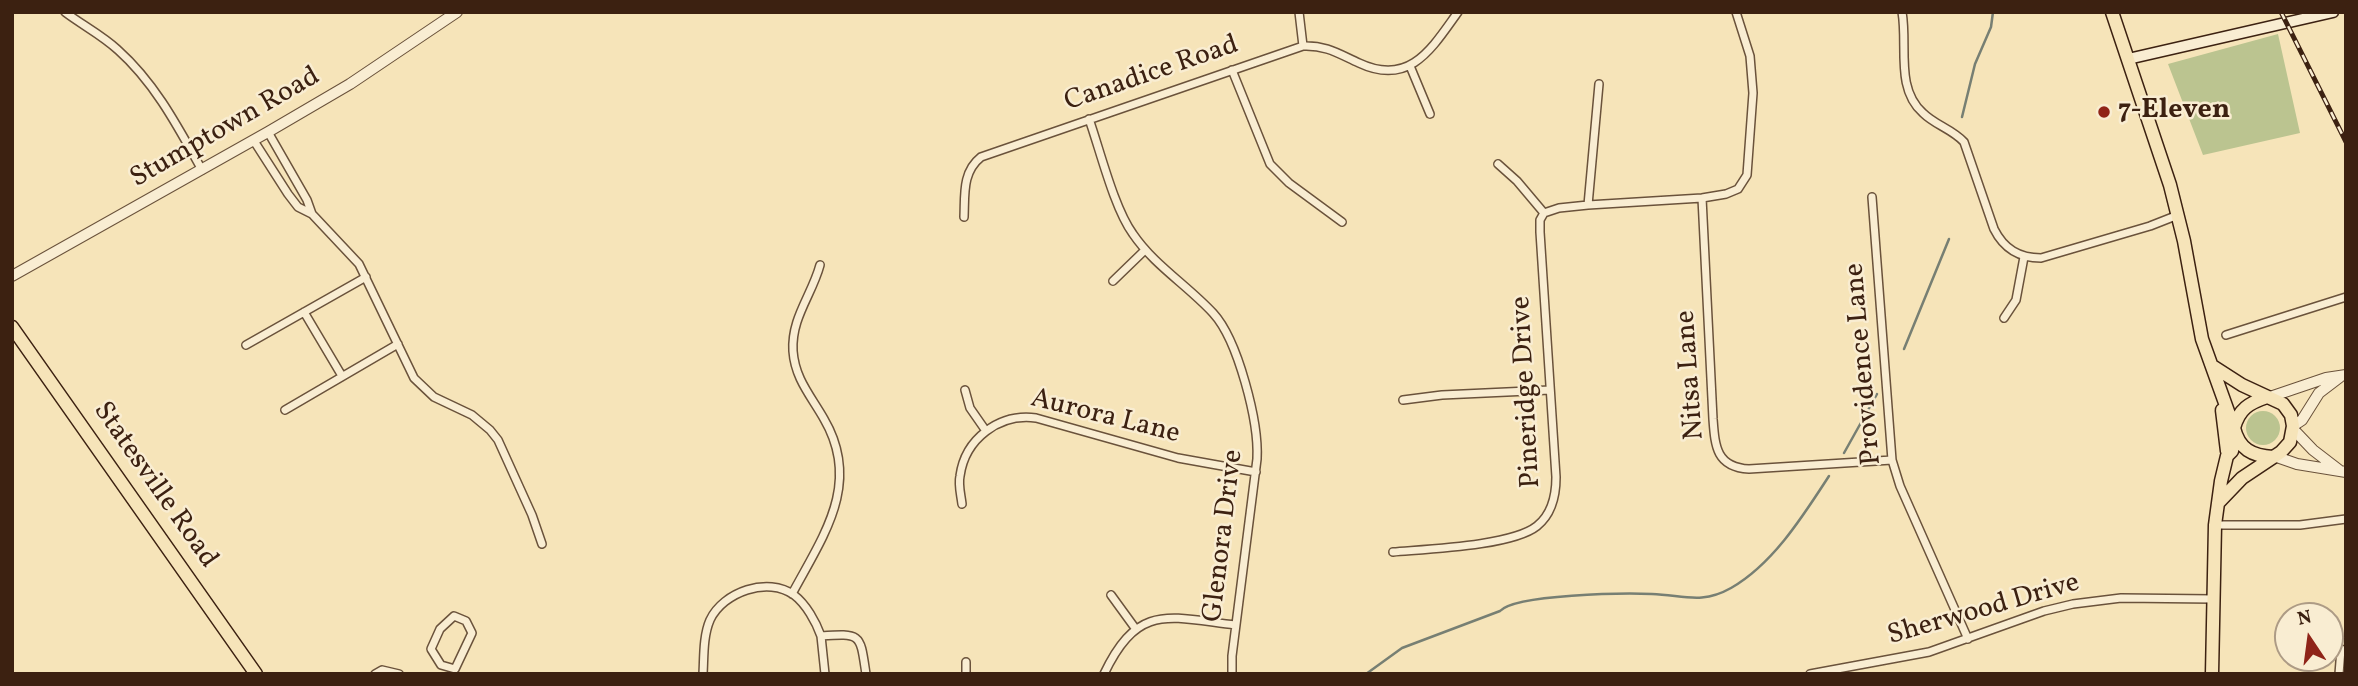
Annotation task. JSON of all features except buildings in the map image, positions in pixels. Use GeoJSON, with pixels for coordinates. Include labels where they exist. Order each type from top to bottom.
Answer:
{"type":"FeatureCollection","features":[{"type":"Feature","properties":{"kind":"main road"},"geometry":{"type":"LineString","coordinates":[[2112,12],[2178,215],[2202,339],[2214,367],[2221,396],[2227,456],[2215,525],[2212,674]]}},
{"type":"Feature","properties":{"kind":"main road"},"geometry":{"type":"LineString","coordinates":[[2128,60],[2333,12]]}},
{"type":"Feature","properties":{"kind":"main road","name":"Statesville Road"},"geometry":{"type":"LineString","coordinates":[[12,327],[256,674]]}},
{"type":"Feature","properties":{"kind":"main road"},"geometry":{"type":"LineString","coordinates":[[2214,367],[2287,409],[2293,427],[2290,442],[2242,478],[2219,502]]}},
{"type":"Feature","properties":{"kind":"main road"},"geometry":{"type":"LineString","coordinates":[[2221,396],[2228,406],[2240,444],[2248,451],[2274,456]]}},
{"type":"Feature","properties":{"kind":"main road"},"geometry":{"type":"LineString","coordinates":[[2227,456],[2232,451],[2238,416],[2246,406],[2269,397]]}},
{"type":"Feature","properties":{"kind":"street"},"geometry":{"type":"LineString","coordinates":[[65,12],[117,49],[136,68],[169,113],[202,170]]}},
{"type":"Feature","properties":{"kind":"street","name":"Stumptown Road"},"geometry":{"type":"LineString","coordinates":[[12,276],[254,141],[350,84],[457,12]]}},
{"type":"Feature","properties":{"kind":"street"},"geometry":{"type":"LineString","coordinates":[[1299,12],[1303,47]]}},
{"type":"Feature","properties":{"kind":"street"},"geometry":{"type":"LineString","coordinates":[[1430,114],[1410,66],[1427,54],[1458,12]]}},
{"type":"Feature","properties":{"kind":"street"},"geometry":{"type":"LineString","coordinates":[[1498,164],[1517,181],[1544,213],[1559,208],[1702,198],[1732,192],[1744,183],[1747,175],[1753,93],[1751,66],[1736,12]]}},
{"type":"Feature","properties":{"kind":"street"},"geometry":{"type":"LineString","coordinates":[[1902,12],[1905,31],[1905,79],[1911,98],[1930,120],[1953,132],[1964,142],[1998,238],[2012,251],[2024,257],[2048,256],[2178,215]]}},
{"type":"Feature","properties":{"kind":"street","name":"Canadice Road"},"geometry":{"type":"LineString","coordinates":[[964,216],[968,175],[981,157],[1232,70],[1303,47],[1328,48],[1361,64],[1383,70],[1410,66]]}},
{"type":"Feature","properties":{"kind":"street"},"geometry":{"type":"LineString","coordinates":[[1232,70],[1270,164],[1289,183],[1342,222]]}},
{"type":"Feature","properties":{"kind":"street"},"geometry":{"type":"LineString","coordinates":[[1588,205],[1599,84]]}},
{"type":"Feature","properties":{"kind":"street","name":"Glenora Drive"},"geometry":{"type":"LineString","coordinates":[[1089,119],[1126,222],[1145,250],[1213,313],[1223,328],[1233,350],[1253,414],[1258,444],[1256,472],[1235,625],[1232,674]]}},
{"type":"Feature","properties":{"kind":"street"},"geometry":{"type":"LineString","coordinates":[[268,132],[312,214]]}},
{"type":"Feature","properties":{"kind":"street"},"geometry":{"type":"LineString","coordinates":[[254,141],[298,207],[312,214],[359,264],[414,378],[426,392],[472,415],[498,440],[542,544]]}},
{"type":"Feature","properties":{"kind":"street","name":"Providence Lane"},"geometry":{"type":"LineString","coordinates":[[1872,197],[1892,460],[1900,486],[1968,639]]}},
{"type":"Feature","properties":{"kind":"street","name":"Nitsa Lane"},"geometry":{"type":"LineString","coordinates":[[1702,198],[1713,419],[1715,439],[1722,458],[1732,467],[1749,469],[1892,460]]}},
{"type":"Feature","properties":{"kind":"street","name":"Pineridge Drive"},"geometry":{"type":"LineString","coordinates":[[1393,552],[1492,541],[1527,532],[1540,524],[1550,510],[1556,489],[1540,232],[1540,220],[1544,213]]}},
{"type":"Feature","properties":{"kind":"street"},"geometry":{"type":"LineString","coordinates":[[1113,281],[1145,250]]}},
{"type":"Feature","properties":{"kind":"street"},"geometry":{"type":"LineString","coordinates":[[2004,318],[2016,300],[2024,257]]}},
{"type":"Feature","properties":{"kind":"street"},"geometry":{"type":"LineString","coordinates":[[792,594],[836,510],[840,485],[839,457],[833,436],[798,377],[793,349],[795,323],[815,282],[820,265]]}},
{"type":"Feature","properties":{"kind":"street"},"geometry":{"type":"LineString","coordinates":[[246,345],[366,277]]}},
{"type":"Feature","properties":{"kind":"street"},"geometry":{"type":"LineString","coordinates":[[2226,335],[2346,297]]}},
{"type":"Feature","properties":{"kind":"street"},"geometry":{"type":"LineString","coordinates":[[304,312],[342,376]]}},
{"type":"Feature","properties":{"kind":"street"},"geometry":{"type":"LineString","coordinates":[[285,410],[398,344]]}},
{"type":"Feature","properties":{"kind":"street"},"geometry":{"type":"LineString","coordinates":[[2269,397],[2326,378],[2344,376]]}},
{"type":"Feature","properties":{"kind":"street"},"geometry":{"type":"LineString","coordinates":[[2343,472],[2313,450],[2293,427],[2302,420],[2319,393],[2344,376]]}},
{"type":"Feature","properties":{"kind":"street"},"geometry":{"type":"LineString","coordinates":[[962,504],[959,478],[964,461],[976,441],[986,431],[970,408],[965,390]]}},
{"type":"Feature","properties":{"kind":"street"},"geometry":{"type":"LineString","coordinates":[[1403,400],[1442,395],[1550,390]]}},
{"type":"Feature","properties":{"kind":"street","name":"Aurora Lane"},"geometry":{"type":"LineString","coordinates":[[986,431],[1010,418],[1036,418],[1178,458],[1256,472]]}},
{"type":"Feature","properties":{"kind":"street"},"geometry":{"type":"LineString","coordinates":[[2274,456],[2309,467],[2343,472]]}},
{"type":"Feature","properties":{"kind":"street"},"geometry":{"type":"LineString","coordinates":[[2215,525],[2300,525],[2346,519]]}},
{"type":"Feature","properties":{"kind":"street"},"geometry":{"type":"LineString","coordinates":[[703,674],[709,622],[723,603],[732,596],[751,589],[771,588],[792,594],[810,614],[821,636],[825,674]]}},
{"type":"Feature","properties":{"kind":"street"},"geometry":{"type":"LineString","coordinates":[[1111,595],[1135,628]]}},
{"type":"Feature","properties":{"kind":"street","name":"Sherwood Drive"},"geometry":{"type":"LineString","coordinates":[[1810,674],[1942,649],[2044,611],[2082,603],[2121,598],[2213,599]]}},
{"type":"Feature","properties":{"kind":"street"},"geometry":{"type":"LineString","coordinates":[[454,616],[466,621],[472,633],[455,669],[441,665],[431,649],[440,629],[454,616]]}},
{"type":"Feature","properties":{"kind":"street"},"geometry":{"type":"LineString","coordinates":[[1104,674],[1119,645],[1135,628],[1145,623],[1164,618],[1235,625]]}},
{"type":"Feature","properties":{"kind":"street"},"geometry":{"type":"LineString","coordinates":[[821,636],[855,636],[862,649],[866,674]]}},
{"type":"Feature","properties":{"kind":"street"},"geometry":{"type":"LineString","coordinates":[[966,662],[966,674]]}},
{"type":"Feature","properties":{"kind":"street"},"geometry":{"type":"LineString","coordinates":[[436,674],[441,665]]}},
{"type":"Feature","properties":{"kind":"street"},"geometry":{"type":"LineString","coordinates":[[375,674],[382,670],[398,674]]}},
{"type":"Feature","properties":{"kind":"green space"},"geometry":{"type":"Polygon","coordinates":[[[2278,34],[2300,133],[2203,155],[2168,64],[2278,34]]]}},
{"type":"Feature","properties":{"kind":"green space"},"geometry":{"type":"Polygon","coordinates":[[[2263,411],[2275,416],[2280,428],[2275,440],[2263,445],[2251,440],[2246,428],[2251,416],[2263,411]]]}},
{"type":"Feature","properties":{"kind":"waterway"},"geometry":{"type":"LineString","coordinates":[[1962,117],[1975,64],[1991,27],[1993,12]]}},
{"type":"Feature","properties":{"kind":"waterway"},"geometry":{"type":"LineString","coordinates":[[1904,349],[1949,239]]}},
{"type":"Feature","properties":{"kind":"waterway"},"geometry":{"type":"LineString","coordinates":[[1844,453],[1877,394]]}},
{"type":"Feature","properties":{"kind":"waterway"},"geometry":{"type":"LineString","coordinates":[[1366,674],[1402,648],[1510,605],[1527,601],[1596,594],[1652,594],[1701,598],[1720,593],[1746,578],[1774,553],[1829,476]]}},
{"type":"Feature","properties":{"kind":"railway"},"geometry":{"type":"LineString","coordinates":[[2281,12],[2346,142]]}},
{"type":"Feature","properties":{"kind":"place","name":"7-Eleven"},"geometry":{"type":"Point","coordinates":[2104,112]}}]}
